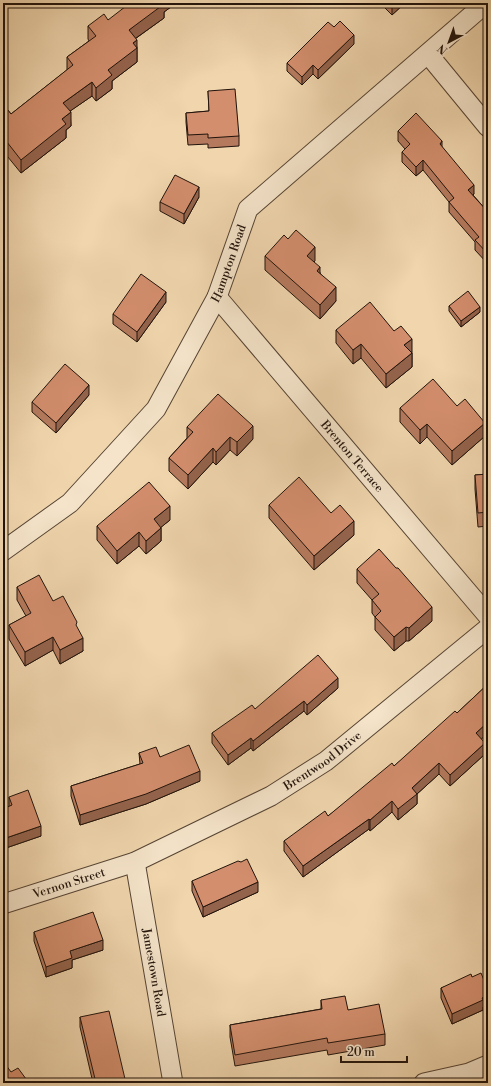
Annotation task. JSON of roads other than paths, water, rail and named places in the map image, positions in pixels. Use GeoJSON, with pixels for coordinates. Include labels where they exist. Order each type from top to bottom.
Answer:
{"type":"FeatureCollection","features":[{"type":"Feature","properties":{"kind":"street","name":"Hampton Road"},"geometry":{"type":"LineString","coordinates":[[3,551],[70,503],[156,409],[217,297],[248,209],[486,3]]}},
{"type":"Feature","properties":{"kind":"street"},"geometry":{"type":"LineString","coordinates":[[428,54],[488,127]]}},
{"type":"Feature","properties":{"kind":"street","name":"Brenton Terrace"},"geometry":{"type":"LineString","coordinates":[[217,297],[488,616]]}},
{"type":"Feature","properties":{"kind":"street","name":"Brentwood Drive"},"geometry":{"type":"LineString","coordinates":[[135,862],[271,796],[326,761],[488,628]]}},
{"type":"Feature","properties":{"kind":"street","name":"Vernon Street"},"geometry":{"type":"LineString","coordinates":[[3,904],[135,862]]}},
{"type":"Feature","properties":{"kind":"street","name":"Jamestown Road"},"geometry":{"type":"LineString","coordinates":[[135,862],[173,1083]]}},
{"type":"Feature","properties":{"kind":"street"},"geometry":{"type":"LineString","coordinates":[[424,1083],[469,1073],[488,1065]]}}]}
